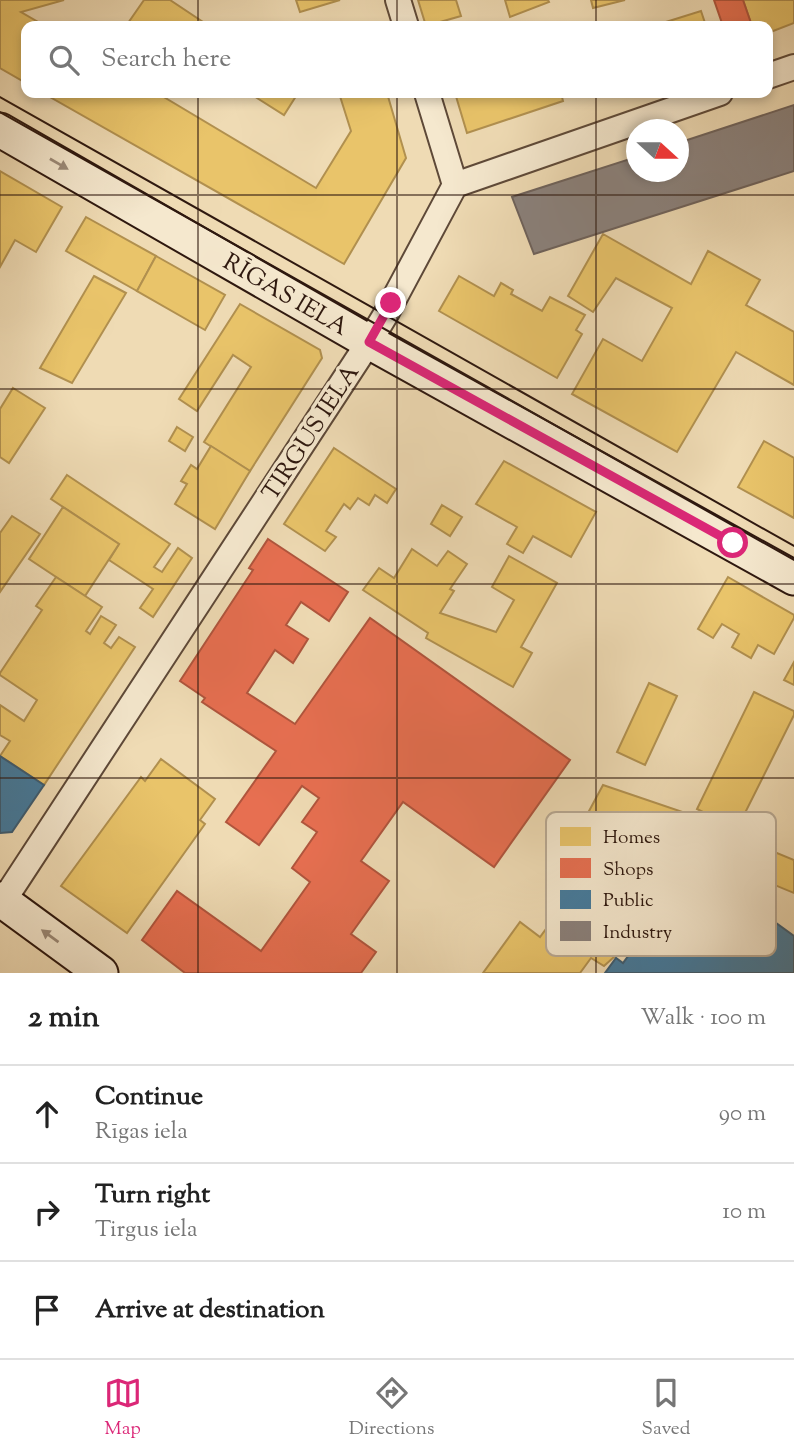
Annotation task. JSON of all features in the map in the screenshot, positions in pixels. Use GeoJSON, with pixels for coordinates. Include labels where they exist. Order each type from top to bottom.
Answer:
{"type":"FeatureCollection","features":[{"type":"Feature","properties":{"kind":"street"},"geometry":{"type":"LineString","coordinates":[[398,0],[404,21]]}},
{"type":"Feature","properties":{"kind":"street"},"geometry":{"type":"LineString","coordinates":[[773,74],[794,67]]}},
{"type":"Feature","properties":{"kind":"street"},"geometry":{"type":"LineString","coordinates":[[429,98],[455,185],[706,98]]}},
{"type":"Feature","properties":{"kind":"street","name":"RĪGAS IELA"},"geometry":{"type":"LineString","coordinates":[[0,130],[369,342],[794,578]]}},
{"type":"Feature","properties":{"kind":"street","name":"TIRGUS IELA"},"geometry":{"type":"LineString","coordinates":[[1,902],[369,342],[455,185]]}},
{"type":"Feature","properties":{"kind":"street"},"geometry":{"type":"LineString","coordinates":[[1,902],[101,973]]}},
{"type":"Feature","properties":{"kind":"building: Homes"},"geometry":{"type":"Polygon","coordinates":[[[0,0],[64,0],[21,12],[36,21],[21,21],[21,80],[0,68],[0,0]]]}},
{"type":"Feature","properties":{"kind":"building: Homes"},"geometry":{"type":"Polygon","coordinates":[[[144,0],[170,0],[202,21],[129,21],[144,0]]]}},
{"type":"Feature","properties":{"kind":"building: Homes"},"geometry":{"type":"Polygon","coordinates":[[[296,0],[340,0],[300,12],[296,0]]]}},
{"type":"Feature","properties":{"kind":"building: Homes"},"geometry":{"type":"Polygon","coordinates":[[[418,0],[456,0],[461,16],[444,21],[424,21],[418,0]]]}},
{"type":"Feature","properties":{"kind":"building: Homes"},"geometry":{"type":"Polygon","coordinates":[[[505,0],[548,0],[549,2],[510,17],[505,0]]]}},
{"type":"Feature","properties":{"kind":"building: Homes"},"geometry":{"type":"Polygon","coordinates":[[[591,0],[625,0],[593,8],[591,0]]]}},
{"type":"Feature","properties":{"kind":"building: Homes"},"geometry":{"type":"Polygon","coordinates":[[[743,0],[794,0],[794,23],[773,31],[773,21],[750,21],[743,0]]]}},
{"type":"Feature","properties":{"kind":"building: Homes"},"geometry":{"type":"Polygon","coordinates":[[[701,11],[704,21],[669,21],[701,11]]]}},
{"type":"Feature","properties":{"kind":"building: Homes"},"geometry":{"type":"Polygon","coordinates":[[[52,98],[165,98],[316,188],[351,131],[341,98],[388,98],[406,158],[344,264],[52,98]]]}},
{"type":"Feature","properties":{"kind":"building: Homes"},"geometry":{"type":"Polygon","coordinates":[[[257,98],[295,98],[284,115],[257,98]]]}},
{"type":"Feature","properties":{"kind":"building: Homes"},"geometry":{"type":"Polygon","coordinates":[[[456,98],[562,98],[563,101],[467,133],[456,98]]]}},
{"type":"Feature","properties":{"kind":"building: Homes"},"geometry":{"type":"Polygon","coordinates":[[[0,171],[62,207],[36,252],[15,240],[0,267],[0,171]]]}},
{"type":"Feature","properties":{"kind":"building: Homes"},"geometry":{"type":"Polygon","coordinates":[[[86,217],[156,256],[137,291],[66,251],[86,217]]]}},
{"type":"Feature","properties":{"kind":"building: Homes"},"geometry":{"type":"Polygon","coordinates":[[[603,234],[691,284],[708,251],[760,280],[746,305],[794,332],[794,385],[736,352],[677,452],[572,394],[603,339],[642,361],[672,308],[616,278],[593,312],[568,296],[603,234]]]}},
{"type":"Feature","properties":{"kind":"building: Homes"},"geometry":{"type":"Polygon","coordinates":[[[156,256],[225,295],[205,330],[137,291],[156,256]]]}},
{"type":"Feature","properties":{"kind":"building: Homes"},"geometry":{"type":"Polygon","coordinates":[[[94,276],[126,293],[72,383],[40,368],[94,276]]]}},
{"type":"Feature","properties":{"kind":"building: Homes"},"geometry":{"type":"Polygon","coordinates":[[[459,276],[494,296],[501,283],[513,290],[511,294],[542,311],[550,297],[585,315],[576,330],[582,334],[557,378],[439,311],[459,276]]]}},
{"type":"Feature","properties":{"kind":"building: Homes"},"geometry":{"type":"Polygon","coordinates":[[[240,304],[320,350],[322,358],[250,471],[204,442],[251,367],[233,355],[197,411],[179,399],[240,304]]]}},
{"type":"Feature","properties":{"kind":"building: Homes"},"geometry":{"type":"Polygon","coordinates":[[[13,388],[45,408],[9,463],[0,457],[0,409],[13,388]]]}},
{"type":"Feature","properties":{"kind":"building: Homes"},"geometry":{"type":"Polygon","coordinates":[[[177,427],[193,437],[185,451],[169,441],[177,427]]]}},
{"type":"Feature","properties":{"kind":"building: Homes"},"geometry":{"type":"Polygon","coordinates":[[[764,441],[794,458],[794,518],[738,487],[764,441]]]}},
{"type":"Feature","properties":{"kind":"building: Homes"},"geometry":{"type":"Polygon","coordinates":[[[211,446],[250,471],[215,529],[175,504],[187,484],[181,481],[191,465],[197,469],[211,446]]]}},
{"type":"Feature","properties":{"kind":"building: Homes"},"geometry":{"type":"Polygon","coordinates":[[[334,448],[396,489],[387,503],[375,495],[369,505],[358,498],[350,509],[344,504],[326,531],[336,537],[325,551],[284,524],[334,448]]]}},
{"type":"Feature","properties":{"kind":"building: Homes"},"geometry":{"type":"Polygon","coordinates":[[[504,461],[596,512],[571,557],[533,536],[523,553],[507,544],[517,527],[476,504],[504,461]]]}},
{"type":"Feature","properties":{"kind":"building: Homes"},"geometry":{"type":"Polygon","coordinates":[[[67,475],[170,544],[154,567],[162,572],[178,548],[192,558],[153,617],[140,608],[153,589],[109,560],[119,544],[51,499],[67,475]]]}},
{"type":"Feature","properties":{"kind":"building: Homes"},"geometry":{"type":"Polygon","coordinates":[[[442,505],[462,517],[450,536],[431,524],[442,505]]]}},
{"type":"Feature","properties":{"kind":"building: Homes"},"geometry":{"type":"Polygon","coordinates":[[[63,507],[119,544],[85,596],[29,559],[63,507]]]}},
{"type":"Feature","properties":{"kind":"building: Homes"},"geometry":{"type":"Polygon","coordinates":[[[12,516],[40,534],[0,592],[0,533],[12,516]]]}},
{"type":"Feature","properties":{"kind":"building: Homes"},"geometry":{"type":"Polygon","coordinates":[[[412,549],[437,566],[448,551],[467,564],[450,589],[454,591],[440,613],[496,632],[514,600],[492,587],[509,556],[557,583],[521,647],[532,653],[513,687],[426,638],[428,633],[363,590],[379,568],[394,578],[412,549]]]}},
{"type":"Feature","properties":{"kind":"building: Homes"},"geometry":{"type":"Polygon","coordinates":[[[56,577],[102,607],[86,631],[90,634],[101,616],[116,625],[104,643],[111,648],[119,637],[135,647],[44,785],[0,756],[10,741],[0,735],[0,705],[24,721],[37,700],[0,673],[42,610],[36,606],[56,577]]]}},
{"type":"Feature","properties":{"kind":"building: Homes"},"geometry":{"type":"Polygon","coordinates":[[[728,577],[794,615],[774,654],[758,645],[751,658],[732,647],[739,634],[722,624],[713,638],[698,629],[728,577]]]}},
{"type":"Feature","properties":{"kind":"building: Homes"},"geometry":{"type":"Polygon","coordinates":[[[794,662],[794,685],[784,680],[794,662]]]}},
{"type":"Feature","properties":{"kind":"building: Homes"},"geometry":{"type":"Polygon","coordinates":[[[649,683],[677,696],[645,765],[617,752],[649,683]]]}},
{"type":"Feature","properties":{"kind":"building: Homes"},"geometry":{"type":"Polygon","coordinates":[[[754,692],[794,711],[746,812],[703,812],[697,809],[754,692]]]}},
{"type":"Feature","properties":{"kind":"building: Homes"},"geometry":{"type":"Polygon","coordinates":[[[161,759],[215,799],[200,820],[205,824],[127,933],[61,886],[141,777],[145,781],[161,759]]]}},
{"type":"Feature","properties":{"kind":"building: Homes"},"geometry":{"type":"Polygon","coordinates":[[[603,785],[683,812],[589,812],[603,785]]]}},
{"type":"Feature","properties":{"kind":"building: Homes"},"geometry":{"type":"Polygon","coordinates":[[[776,853],[794,860],[794,893],[776,886],[776,853]]]}},
{"type":"Feature","properties":{"kind":"building: Homes"},"geometry":{"type":"Polygon","coordinates":[[[520,922],[540,937],[546,929],[546,956],[615,956],[604,966],[591,958],[580,973],[483,973],[520,922]]]}},
{"type":"Feature","properties":{"kind":"building: Shops"},"geometry":{"type":"Polygon","coordinates":[[[714,0],[743,0],[750,21],[721,21],[714,0]]]}},
{"type":"Feature","properties":{"kind":"building: Shops"},"geometry":{"type":"Polygon","coordinates":[[[268,539],[348,592],[329,621],[301,602],[286,625],[308,639],[293,663],[275,650],[247,693],[295,724],[370,618],[570,760],[494,867],[403,802],[361,861],[389,881],[351,934],[376,952],[361,973],[185,973],[142,940],[177,891],[261,951],[310,882],[292,868],[317,832],[302,822],[319,798],[302,786],[259,845],[226,822],[276,751],[202,702],[205,698],[180,681],[253,570],[249,568],[268,539]]]}},
{"type":"Feature","properties":{"kind":"building: Public"},"geometry":{"type":"Polygon","coordinates":[[[0,756],[44,785],[12,832],[0,833],[0,756]]]}},
{"type":"Feature","properties":{"kind":"building: Public"},"geometry":{"type":"Polygon","coordinates":[[[776,923],[794,936],[794,973],[605,973],[616,958],[623,963],[628,956],[776,956],[776,923]]]}},
{"type":"Feature","properties":{"kind":"building: Industry"},"geometry":{"type":"Polygon","coordinates":[[[794,105],[794,171],[534,254],[512,197],[626,160],[626,182],[689,182],[689,139],[794,105]]]}},
{"type":"Feature","properties":{"kind":"tram line"},"geometry":{"type":"LineString","coordinates":[[0,97],[794,546]]}},
{"type":"Feature","properties":{"kind":"tram line"},"geometry":{"type":"LineString","coordinates":[[0,112],[794,560]]}},
{"type":"Feature","properties":{"kind":"route"},"geometry":{"type":"LineString","coordinates":[[391,303],[369,342],[733,543]]}}]}
